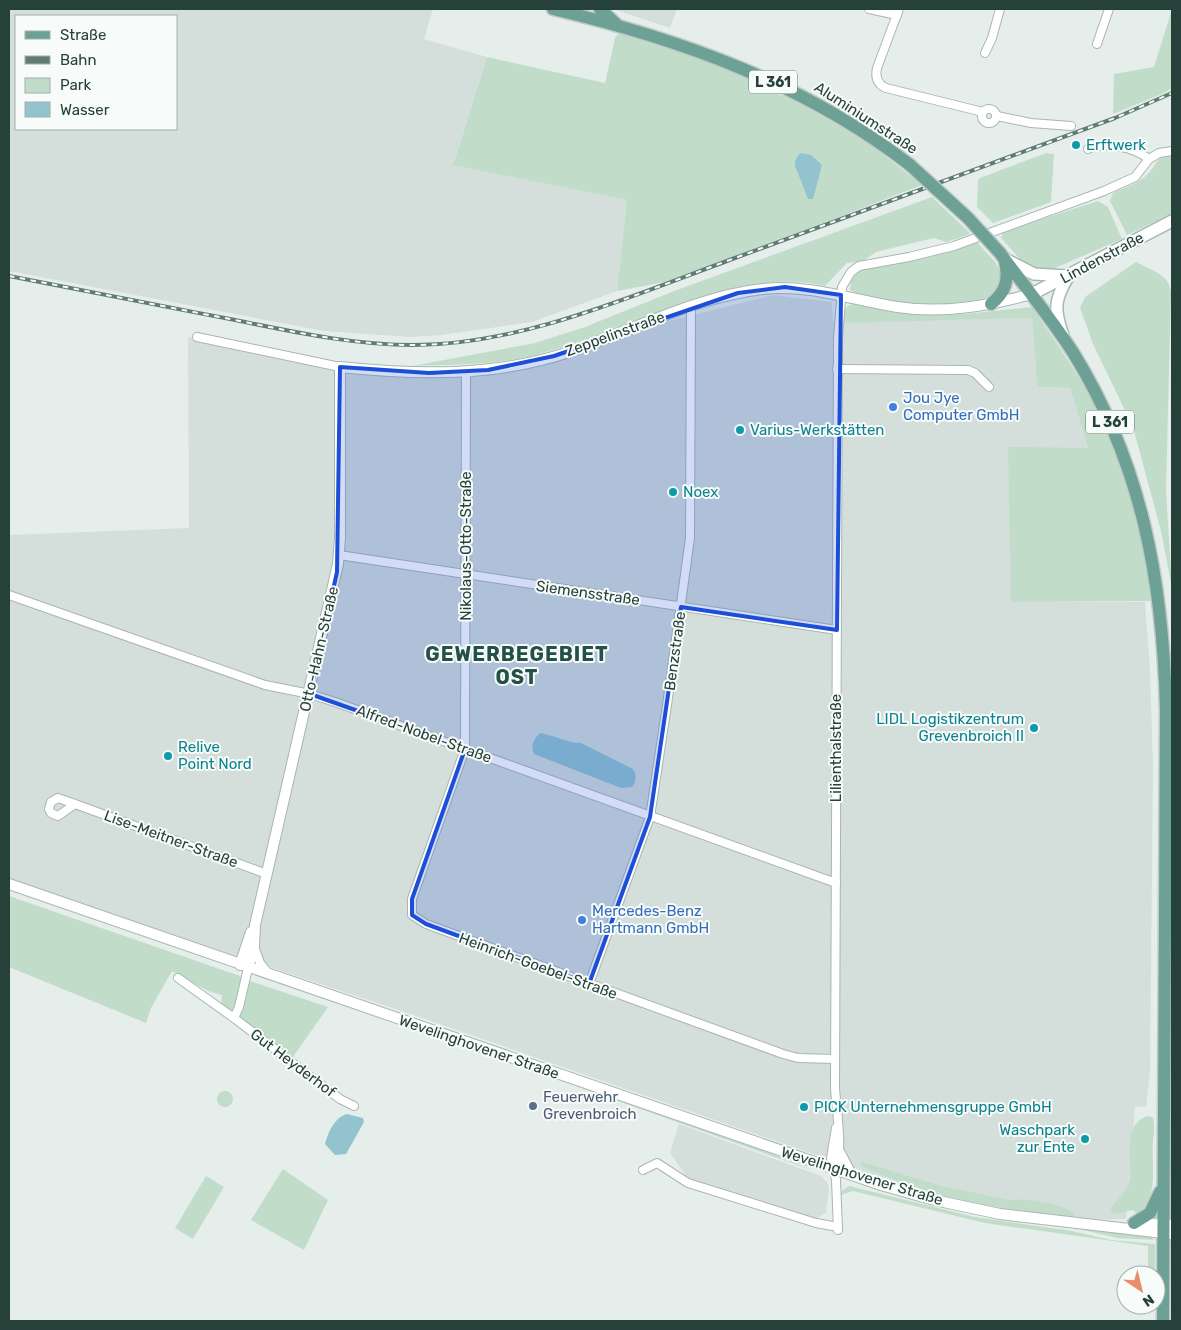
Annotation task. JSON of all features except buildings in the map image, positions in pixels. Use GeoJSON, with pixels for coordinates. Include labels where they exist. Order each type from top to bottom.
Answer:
{"type":"FeatureCollection","features":[{"type":"Feature","properties":{"kind":"main road","name":"Aluminiumstraße"},"geometry":{"type":"LineString","coordinates":[[553,9],[578,12],[694,50],[793,91],[852,125],[910,165],[968,218],[1002,256],[1032,294]]}},
{"type":"Feature","properties":{"kind":"main road"},"geometry":{"type":"LineString","coordinates":[[600,9],[620,26]]}},
{"type":"Feature","properties":{"kind":"main road","name":"Lindenstraße"},"geometry":{"type":"LineString","coordinates":[[1032,294],[1172,221]]}},
{"type":"Feature","properties":{"kind":"main road"},"geometry":{"type":"LineString","coordinates":[[1002,256],[1034,274],[1069,276],[1056,300],[1058,321],[1065,341]]}},
{"type":"Feature","properties":{"kind":"main road"},"geometry":{"type":"LineString","coordinates":[[991,304],[1002,293],[1007,282],[1002,256]]}},
{"type":"Feature","properties":{"kind":"main road","name":"L 361"},"geometry":{"type":"LineString","coordinates":[[1032,294],[1065,341],[1103,408],[1128,466],[1148,538],[1160,605],[1166,709],[1164,1180],[1168,1229],[1163,1265]]}},
{"type":"Feature","properties":{"kind":"main road","name":"L 361"},"geometry":{"type":"LineString","coordinates":[[1134,1223],[1144,1218],[1152,1210],[1164,1180]]}},
{"type":"Feature","properties":{"kind":"main road","name":"L 361"},"geometry":{"type":"LineString","coordinates":[[1164,1265],[1172,1249]]}},
{"type":"Feature","properties":{"kind":"street"},"geometry":{"type":"LineString","coordinates":[[869,9],[898,12],[877,66],[876,76],[880,84],[886,88],[972,112],[983,112],[982,117],[986,123],[993,122],[997,116],[1031,123],[1071,126]]}},
{"type":"Feature","properties":{"kind":"street"},"geometry":{"type":"LineString","coordinates":[[985,52],[992,38],[1000,9]]}},
{"type":"Feature","properties":{"kind":"street"},"geometry":{"type":"LineString","coordinates":[[1097,44],[1109,9]]}},
{"type":"Feature","properties":{"kind":"street"},"geometry":{"type":"LineString","coordinates":[[1088,149],[1098,144],[1136,150],[1149,159]]}},
{"type":"Feature","properties":{"kind":"street"},"geometry":{"type":"LineString","coordinates":[[841,294],[848,276],[859,266],[954,246],[1095,194],[1135,177],[1149,159],[1159,153],[1172,151]]}},
{"type":"Feature","properties":{"kind":"street","name":"Zeppelinstraße"},"geometry":{"type":"LineString","coordinates":[[197,337],[340,368],[406,372],[466,372],[510,366],[554,356],[691,307],[738,293],[772,288],[801,288],[841,294],[891,306],[924,310],[964,309],[1032,294]]}},
{"type":"Feature","properties":{"kind":"street","name":"Lilienthalstraße"},"geometry":{"type":"LineString","coordinates":[[835,1171],[839,1162],[840,1150],[837,1126],[835,1059],[837,369],[841,294]]}},
{"type":"Feature","properties":{"kind":"street","name":"Benzstraße"},"geometry":{"type":"LineString","coordinates":[[590,984],[650,817],[682,607],[690,518],[691,307]]}},
{"type":"Feature","properties":{"kind":"street","name":"Otto-Hahn-Straße"},"geometry":{"type":"LineString","coordinates":[[244,966],[310,694],[339,555],[340,368]]}},
{"type":"Feature","properties":{"kind":"street"},"geometry":{"type":"LineString","coordinates":[[837,369],[968,370],[975,373],[989,387]]}},
{"type":"Feature","properties":{"kind":"street","name":"Nikolaus-Otto-Straße"},"geometry":{"type":"LineString","coordinates":[[465,749],[466,372]]}},
{"type":"Feature","properties":{"kind":"street","name":"Siemensstraße"},"geometry":{"type":"LineString","coordinates":[[339,555],[836,630]]}},
{"type":"Feature","properties":{"kind":"street","name":"Alfred-Nobel-Straße"},"geometry":{"type":"LineString","coordinates":[[9,595],[265,684],[310,694],[836,883]]}},
{"type":"Feature","properties":{"kind":"street","name":"Heinrich-Goebel-Straße"},"geometry":{"type":"LineString","coordinates":[[465,749],[412,900],[412,914],[426,924],[783,1054],[798,1058],[835,1059]]}},
{"type":"Feature","properties":{"kind":"street","name":"Lise-Meitner-Straße"},"geometry":{"type":"LineString","coordinates":[[75,804],[267,874]]}},
{"type":"Feature","properties":{"kind":"street","name":"Wevelinghovener Straße"},"geometry":{"type":"LineString","coordinates":[[9,884],[835,1171],[908,1193],[980,1210],[1042,1220],[1168,1229]]}},
{"type":"Feature","properties":{"kind":"street","name":"Otto-Hahn-Straße"},"geometry":{"type":"LineString","coordinates":[[255,925],[254,945],[260,963],[269,975]]}},
{"type":"Feature","properties":{"kind":"street","name":"Otto-Hahn-Straße"},"geometry":{"type":"LineString","coordinates":[[244,966],[254,945]]}},
{"type":"Feature","properties":{"kind":"street"},"geometry":{"type":"LineString","coordinates":[[234,1018],[239,1007],[244,966]]}},
{"type":"Feature","properties":{"kind":"street","name":"Gut Heyderhof"},"geometry":{"type":"LineString","coordinates":[[178,978],[340,1099],[354,1106]]}},
{"type":"Feature","properties":{"kind":"street","name":"Lilienthalstraße"},"geometry":{"type":"LineString","coordinates":[[643,1170],[656,1163],[688,1183],[838,1229],[835,1171],[831,1151],[837,1126]]}},
{"type":"Feature","properties":{"kind":"street","name":"Lilienthalstraße"},"geometry":{"type":"LineString","coordinates":[[840,1150],[853,1176]]}},
{"type":"Feature","properties":{"kind":"street","name":"Wevelinghovener Straße"},"geometry":{"type":"LineString","coordinates":[[1099,1225],[1134,1223],[1168,1229]]}},
{"type":"Feature","properties":{"kind":"highlighted area"},"geometry":{"type":"Polygon","coordinates":[[[785,287],[841,295],[837,630],[681,607],[650,817],[589,984],[426,924],[412,915],[412,899],[465,749],[310,694],[337,572],[340,367],[429,373],[488,370],[554,356],[738,293],[785,287]]]}},
{"type":"Feature","properties":{"kind":"shaded area"},"geometry":{"type":"Polygon","coordinates":[[[9,9],[433,9],[424,39],[487,57],[453,164],[627,200],[617,291],[532,322],[442,335],[409,337],[324,331],[9,271],[9,9]]]}},
{"type":"Feature","properties":{"kind":"shaded area"},"geometry":{"type":"Polygon","coordinates":[[[613,9],[677,9],[670,28],[613,9]]]}},
{"type":"Feature","properties":{"kind":"shaded area"},"geometry":{"type":"Polygon","coordinates":[[[773,295],[832,302],[833,322],[1032,318],[1037,387],[1070,388],[1088,448],[1011,602],[1145,602],[1150,669],[1153,767],[1150,1071],[1146,1107],[1135,1106],[1126,1219],[1088,1220],[958,1202],[859,1170],[425,1019],[9,880],[9,535],[189,528],[188,337],[326,368],[366,374],[478,376],[552,361],[597,347],[661,323],[773,295]]]}},
{"type":"Feature","properties":{"kind":"shaded area"},"geometry":{"type":"Polygon","coordinates":[[[679,1124],[821,1176],[827,1182],[829,1189],[826,1213],[815,1219],[689,1180],[670,1153],[679,1124]]]}},
{"type":"Feature","properties":{"kind":"green space"},"geometry":{"type":"Polygon","coordinates":[[[1172,9],[1172,88],[1113,114],[1114,74],[1154,67],[1172,9]]]}},
{"type":"Feature","properties":{"kind":"green space"},"geometry":{"type":"Polygon","coordinates":[[[619,33],[691,56],[741,75],[782,96],[790,97],[866,141],[922,185],[676,280],[617,291],[627,200],[453,165],[487,57],[605,83],[615,38],[619,33]],[[796,169],[804,188],[817,179],[819,174],[796,169]]]}},
{"type":"Feature","properties":{"kind":"green space"},"geometry":{"type":"Polygon","coordinates":[[[1046,153],[1054,154],[1051,202],[993,223],[977,207],[978,181],[980,178],[1046,153]]]}},
{"type":"Feature","properties":{"kind":"green space"},"geometry":{"type":"Polygon","coordinates":[[[1166,153],[1172,154],[1172,214],[1127,235],[1110,201],[1113,193],[1136,183],[1148,174],[1166,153]]]}},
{"type":"Feature","properties":{"kind":"green space"},"geometry":{"type":"Polygon","coordinates":[[[932,197],[970,233],[968,235],[946,242],[934,238],[876,252],[863,261],[847,263],[825,286],[785,282],[746,286],[689,303],[559,348],[522,358],[454,365],[412,366],[535,343],[585,327],[674,291],[932,197]]]}},
{"type":"Feature","properties":{"kind":"green space"},"geometry":{"type":"Polygon","coordinates":[[[1098,201],[1108,207],[1122,239],[1053,269],[1038,271],[1026,266],[1001,238],[1003,232],[1008,230],[1098,201]]]}},
{"type":"Feature","properties":{"kind":"green space"},"geometry":{"type":"Polygon","coordinates":[[[976,241],[996,263],[1003,279],[994,295],[961,302],[921,304],[882,301],[850,290],[851,279],[863,268],[931,257],[976,241]]]}},
{"type":"Feature","properties":{"kind":"green space"},"geometry":{"type":"Polygon","coordinates":[[[1136,262],[1163,277],[1170,286],[1171,292],[1166,491],[1172,588],[1161,531],[1133,427],[1093,344],[1080,308],[1085,297],[1136,262]]]}},
{"type":"Feature","properties":{"kind":"green space"},"geometry":{"type":"Polygon","coordinates":[[[860,303],[919,315],[965,314],[1032,307],[1070,363],[1102,421],[1127,487],[1153,601],[1011,602],[1008,447],[1088,448],[1070,388],[1037,387],[1032,318],[843,323],[846,308],[860,303]]]}},
{"type":"Feature","properties":{"kind":"green space"},"geometry":{"type":"Polygon","coordinates":[[[9,896],[240,976],[242,979],[235,1010],[231,1012],[221,1007],[222,995],[208,991],[172,971],[151,1008],[146,1023],[9,967],[9,896]]]}},
{"type":"Feature","properties":{"kind":"green space"},"geometry":{"type":"Polygon","coordinates":[[[250,981],[328,1007],[293,1057],[239,1017],[250,981]]]}},
{"type":"Feature","properties":{"kind":"green space"},"geometry":{"type":"Polygon","coordinates":[[[517,1065],[751,1145],[817,1172],[517,1065]]]}},
{"type":"Feature","properties":{"kind":"green space"},"geometry":{"type":"Polygon","coordinates":[[[222,1091],[228,1091],[233,1096],[231,1105],[222,1107],[217,1102],[217,1096],[222,1091]]]}},
{"type":"Feature","properties":{"kind":"green space"},"geometry":{"type":"Polygon","coordinates":[[[1147,1116],[1153,1117],[1154,1126],[1152,1189],[1145,1206],[1138,1214],[1133,1210],[1116,1214],[1111,1212],[1111,1208],[1124,1193],[1129,1183],[1131,1136],[1139,1121],[1147,1116]]]}},
{"type":"Feature","properties":{"kind":"green space"},"geometry":{"type":"Polygon","coordinates":[[[862,1162],[941,1186],[1010,1200],[1034,1201],[1054,1205],[1075,1215],[1074,1217],[992,1206],[938,1194],[912,1186],[860,1165],[862,1162]]]}},
{"type":"Feature","properties":{"kind":"green space"},"geometry":{"type":"Polygon","coordinates":[[[283,1169],[328,1200],[304,1250],[251,1220],[283,1169]]]}},
{"type":"Feature","properties":{"kind":"green space"},"geometry":{"type":"Polygon","coordinates":[[[206,1176],[224,1187],[193,1239],[175,1228],[206,1176]]]}},
{"type":"Feature","properties":{"kind":"green space"},"geometry":{"type":"Polygon","coordinates":[[[849,1186],[975,1217],[1072,1231],[1111,1240],[1155,1244],[1155,1265],[1148,1265],[1148,1246],[985,1223],[853,1191],[841,1195],[842,1191],[849,1186]]]}},
{"type":"Feature","properties":{"kind":"green space"},"geometry":{"type":"Polygon","coordinates":[[[864,1186],[922,1200],[919,1200],[864,1186]]]}},
{"type":"Feature","properties":{"kind":"green space"},"geometry":{"type":"Polygon","coordinates":[[[922,1200],[1150,1236],[1154,1240],[1117,1238],[1079,1229],[988,1217],[922,1200]]]}},
{"type":"Feature","properties":{"kind":"water"},"geometry":{"type":"Polygon","coordinates":[[[800,153],[811,155],[822,165],[813,199],[808,199],[795,166],[795,161],[800,153]]]}},
{"type":"Feature","properties":{"kind":"water"},"geometry":{"type":"Polygon","coordinates":[[[540,733],[581,743],[633,769],[635,781],[632,787],[621,788],[534,754],[533,742],[540,733]]]}},
{"type":"Feature","properties":{"kind":"water"},"geometry":{"type":"Polygon","coordinates":[[[347,1114],[363,1118],[364,1122],[346,1154],[335,1155],[325,1144],[326,1139],[339,1118],[347,1114]]]}},
{"type":"Feature","properties":{"kind":"railway"},"geometry":{"type":"LineString","coordinates":[[9,276],[298,332],[367,343],[413,345],[454,343],[495,337],[536,327],[617,302],[1115,118],[1172,93]]}},
{"type":"Feature","properties":{"kind":"place","name":"Erftwerk"},"geometry":{"type":"Point","coordinates":[1076,145]}},
{"type":"Feature","properties":{"kind":"place","name":"Jou Jye Computer GmbH"},"geometry":{"type":"Point","coordinates":[893,407]}},
{"type":"Feature","properties":{"kind":"place","name":"Varius-Werkstätten"},"geometry":{"type":"Point","coordinates":[740,430]}},
{"type":"Feature","properties":{"kind":"place","name":"Noex"},"geometry":{"type":"Point","coordinates":[673,492]}},
{"type":"Feature","properties":{"kind":"place","name":"LIDL Logistikzentrum Grevenbroich II"},"geometry":{"type":"Point","coordinates":[1034,728]}},
{"type":"Feature","properties":{"kind":"place","name":"Relive Point Nord"},"geometry":{"type":"Point","coordinates":[168,756]}},
{"type":"Feature","properties":{"kind":"place","name":"Mercedes-Benz Hartmann GmbH"},"geometry":{"type":"Point","coordinates":[582,920]}},
{"type":"Feature","properties":{"kind":"place","name":"Feuerwehr Grevenbroich"},"geometry":{"type":"Point","coordinates":[533,1106]}},
{"type":"Feature","properties":{"kind":"place","name":"PICK Unternehmensgruppe GmbH"},"geometry":{"type":"Point","coordinates":[804,1107]}},
{"type":"Feature","properties":{"kind":"place","name":"Waschpark zur Ente"},"geometry":{"type":"Point","coordinates":[1085,1139]}},
{"type":"Feature","properties":{"kind":"district","name":"GEWERBEGEBIET OST"},"geometry":{"type":"Point","coordinates":[517,666]}}]}
